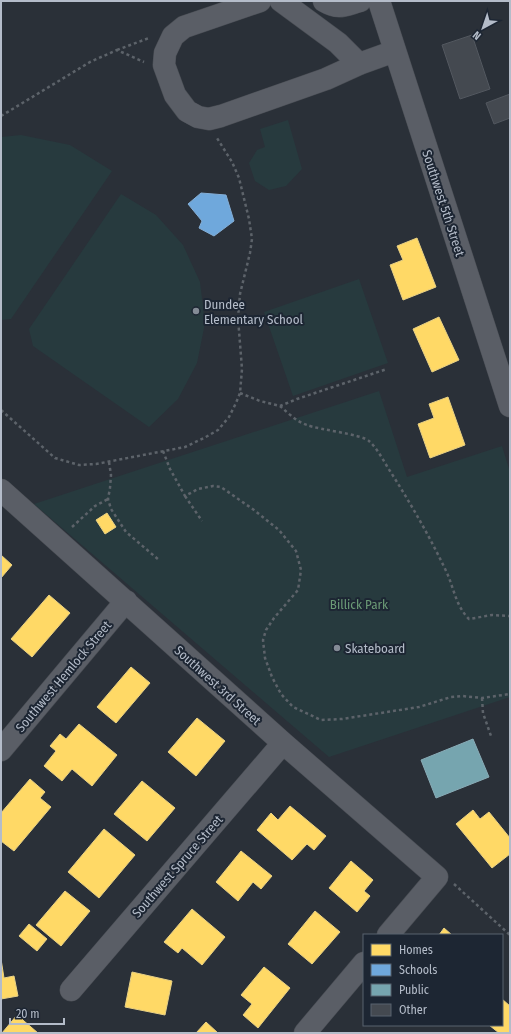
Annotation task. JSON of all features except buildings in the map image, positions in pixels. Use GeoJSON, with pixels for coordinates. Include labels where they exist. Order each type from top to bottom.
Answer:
{"type":"FeatureCollection","features":[{"type":"Feature","properties":{"kind":"street"},"geometry":{"type":"LineString","coordinates":[[260,1],[184,27],[173,36],[165,53],[164,65],[176,95],[187,111],[198,117],[209,119],[221,116],[326,79],[359,64],[395,51]]}},
{"type":"Feature","properties":{"kind":"street"},"geometry":{"type":"LineString","coordinates":[[281,1],[338,43],[359,64]]}},
{"type":"Feature","properties":{"kind":"street"},"geometry":{"type":"LineString","coordinates":[[324,1],[333,6],[343,6],[360,1]]}},
{"type":"Feature","properties":{"kind":"street","name":"Southwest 5th Street"},"geometry":{"type":"LineString","coordinates":[[378,1],[510,406]]}},
{"type":"Feature","properties":{"kind":"street","name":"Southwest 3rd Street"},"geometry":{"type":"LineString","coordinates":[[1,490],[283,743],[437,877]]}},
{"type":"Feature","properties":{"kind":"street","name":"Southwest Hemlock Street"},"geometry":{"type":"LineString","coordinates":[[1,750],[126,601]]}},
{"type":"Feature","properties":{"kind":"street","name":"Southwest Spruce Street"},"geometry":{"type":"LineString","coordinates":[[71,990],[283,743]]}},
{"type":"Feature","properties":{"kind":"street"},"geometry":{"type":"LineString","coordinates":[[389,934],[437,877]]}},
{"type":"Feature","properties":{"kind":"street"},"geometry":{"type":"LineString","coordinates":[[305,1033],[363,964]]}},
{"type":"Feature","properties":{"kind":"path"},"geometry":{"type":"LineString","coordinates":[[1,116],[90,62],[117,50],[159,35],[173,36]]}},
{"type":"Feature","properties":{"kind":"path"},"geometry":{"type":"LineString","coordinates":[[117,50],[134,57],[149,66],[164,65]]}},
{"type":"Feature","properties":{"kind":"path"},"geometry":{"type":"LineString","coordinates":[[1,410],[55,458],[79,465],[108,462],[185,447],[218,430],[229,417],[240,393],[242,369],[238,318],[240,294],[252,238],[239,178],[232,162],[215,134],[209,119]]}},
{"type":"Feature","properties":{"kind":"path"},"geometry":{"type":"LineString","coordinates":[[280,406],[387,369]]}},
{"type":"Feature","properties":{"kind":"path"},"geometry":{"type":"LineString","coordinates":[[240,393],[260,402],[280,406],[306,425],[369,440],[405,495],[426,531],[447,574],[463,613],[469,619],[492,615],[510,616]]}},
{"type":"Feature","properties":{"kind":"path"},"geometry":{"type":"LineString","coordinates":[[163,451],[170,469],[185,496],[202,521]]}},
{"type":"Feature","properties":{"kind":"path"},"geometry":{"type":"LineString","coordinates":[[108,462],[111,474],[108,499],[111,509],[126,532],[159,560]]}},
{"type":"Feature","properties":{"kind":"path"},"geometry":{"type":"LineString","coordinates":[[185,496],[198,489],[213,486],[221,487],[279,530],[296,551],[301,570],[298,590],[270,624],[266,630],[263,640],[266,658],[272,676],[281,694],[293,706],[321,720],[342,720],[419,707],[451,697],[462,696],[482,698],[510,694]]}},
{"type":"Feature","properties":{"kind":"path"},"geometry":{"type":"LineString","coordinates":[[58,541],[78,520],[95,506],[108,499]]}},
{"type":"Feature","properties":{"kind":"path"},"geometry":{"type":"LineString","coordinates":[[482,698],[483,713],[492,736]]}},
{"type":"Feature","properties":{"kind":"path"},"geometry":{"type":"LineString","coordinates":[[437,877],[454,885],[510,935]]}},
{"type":"Feature","properties":{"kind":"green space"},"geometry":{"type":"Polygon","coordinates":[[[288,120],[302,169],[286,186],[269,190],[255,181],[249,163],[257,150],[265,147],[260,129],[288,120]]]}},
{"type":"Feature","properties":{"kind":"green space"},"geometry":{"type":"Polygon","coordinates":[[[21,135],[70,145],[112,171],[11,319],[1,320],[1,137],[21,135]]]}},
{"type":"Feature","properties":{"kind":"green space"},"geometry":{"type":"Polygon","coordinates":[[[121,194],[156,215],[183,245],[200,282],[205,323],[197,363],[178,399],[149,427],[33,346],[29,329],[121,194]]]}},
{"type":"Feature","properties":{"kind":"green space"},"geometry":{"type":"Polygon","coordinates":[[[359,279],[388,363],[293,396],[264,312],[359,279]]]}},
{"type":"Feature","properties":{"kind":"green space","name":"Billick Park"},"geometry":{"type":"Polygon","coordinates":[[[379,391],[407,477],[502,446],[510,472],[510,697],[329,757],[34,504],[379,391]]]}},
{"type":"Feature","properties":{"kind":"place","name":"Dundee Elementary School"},"geometry":{"type":"Point","coordinates":[196,311]}},
{"type":"Feature","properties":{"kind":"place","name":"Skateboard"},"geometry":{"type":"Point","coordinates":[337,648]}}]}
